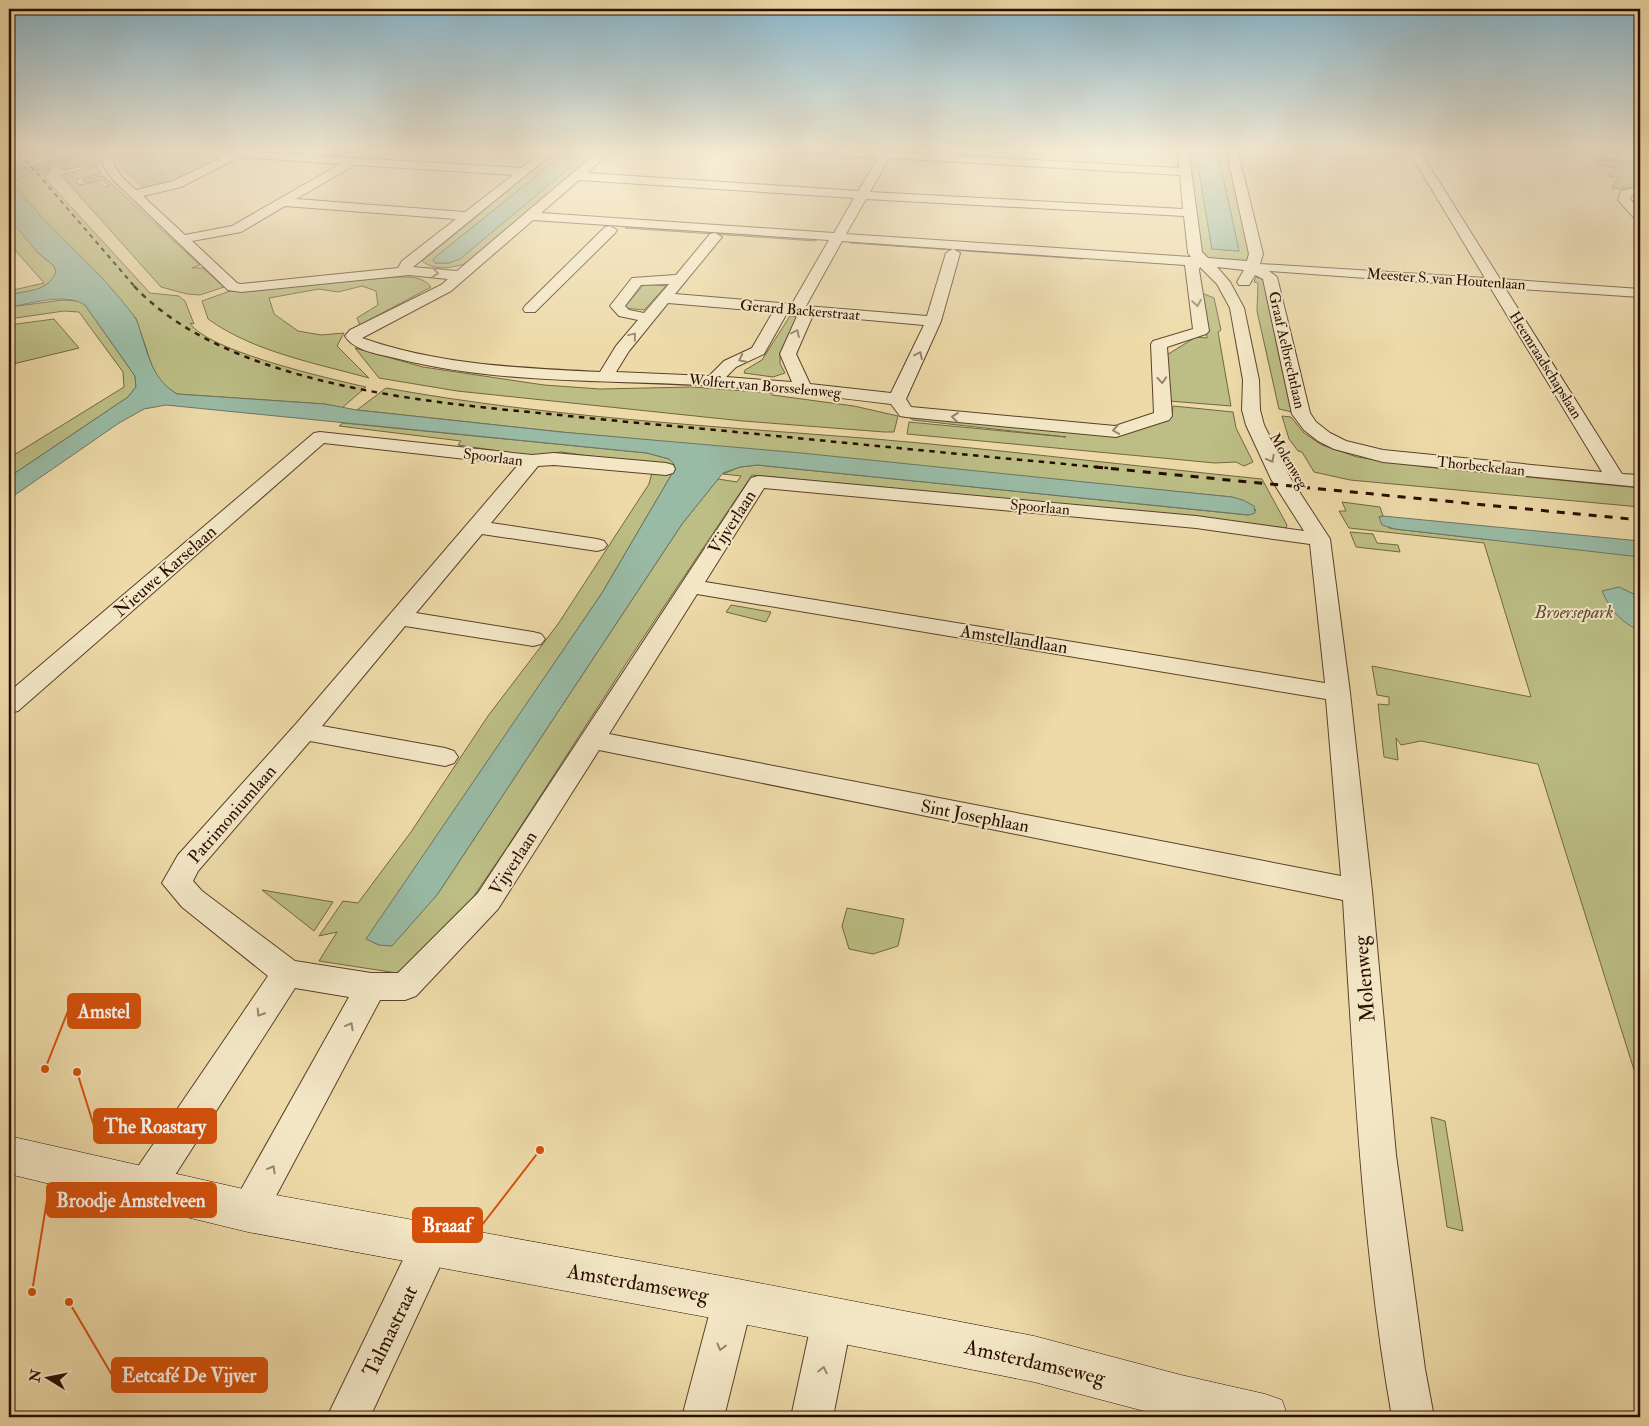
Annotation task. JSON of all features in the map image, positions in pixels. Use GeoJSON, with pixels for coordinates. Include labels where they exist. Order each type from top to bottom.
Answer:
{"type":"FeatureCollection","features":[{"type":"Feature","properties":{"kind":"main road","name":"Amsterdamseweg"},"geometry":{"type":"LineString","coordinates":[[9,1155],[248,1211],[733,1300],[1034,1359],[1181,1408],[1265,1417]]}},
{"type":"Feature","properties":{"kind":"street"},"geometry":{"type":"LineString","coordinates":[[157,215],[232,287],[241,288],[366,277],[409,271],[461,276],[531,215]]}},
{"type":"Feature","properties":{"kind":"street"},"geometry":{"type":"LineString","coordinates":[[184,239],[236,229],[262,215]]}},
{"type":"Feature","properties":{"kind":"street"},"geometry":{"type":"LineString","coordinates":[[449,215],[468,216]]}},
{"type":"Feature","properties":{"kind":"street"},"geometry":{"type":"LineString","coordinates":[[713,381],[730,364],[758,351],[795,310],[850,215]]}},
{"type":"Feature","properties":{"kind":"street"},"geometry":{"type":"LineString","coordinates":[[953,253],[933,321],[897,399],[906,412],[1116,432],[1163,416],[1159,344],[1202,331],[1197,265],[1190,215]]}},
{"type":"Feature","properties":{"kind":"street"},"geometry":{"type":"LineString","coordinates":[[1247,215],[1256,254],[1252,269]]}},
{"type":"Feature","properties":{"kind":"street","name":"Heemraadschapslaan"},"geometry":{"type":"LineString","coordinates":[[1453,215],[1616,479]]}},
{"type":"Feature","properties":{"kind":"street"},"geometry":{"type":"LineString","coordinates":[[409,271],[405,268],[407,264],[468,216]]}},
{"type":"Feature","properties":{"kind":"street"},"geometry":{"type":"LineString","coordinates":[[526,219],[610,230],[716,237],[836,241],[953,253],[1197,265],[1245,265],[1252,269]]}},
{"type":"Feature","properties":{"kind":"street"},"geometry":{"type":"LineString","coordinates":[[526,219],[836,241],[1095,256],[1197,265]]}},
{"type":"Feature","properties":{"kind":"street"},"geometry":{"type":"LineString","coordinates":[[530,309],[610,230]]}},
{"type":"Feature","properties":{"kind":"street"},"geometry":{"type":"LineString","coordinates":[[606,376],[622,349],[667,298],[679,279],[716,237]]}},
{"type":"Feature","properties":{"kind":"street","name":"Molenweg"},"geometry":{"type":"LineString","coordinates":[[1197,265],[1212,272],[1223,282],[1237,308],[1251,380],[1274,439],[1326,525],[1320,539],[1338,693],[1378,1155],[1403,1360],[1413,1417]]}},
{"type":"Feature","properties":{"kind":"street"},"geometry":{"type":"LineString","coordinates":[[1212,272],[1240,274],[1252,269]]}},
{"type":"Feature","properties":{"kind":"street","name":"Meester S. van Houtenlaan"},"geometry":{"type":"LineString","coordinates":[[1252,269],[1307,270],[1495,283],[1636,298]]}},
{"type":"Feature","properties":{"kind":"street","name":"Molenweg"},"geometry":{"type":"LineString","coordinates":[[1237,308],[1243,283],[1252,269]]}},
{"type":"Feature","properties":{"kind":"street","name":"Graaf Aelbrechtlaan"},"geometry":{"type":"LineString","coordinates":[[1252,269],[1270,277],[1301,414],[1310,426],[1324,437]]}},
{"type":"Feature","properties":{"kind":"street","name":"Wolfert van Borsselenweg"},"geometry":{"type":"LineString","coordinates":[[461,276],[446,288],[356,333],[354,336],[356,341],[428,360],[507,373],[713,381],[803,388],[897,399]]}},
{"type":"Feature","properties":{"kind":"street"},"geometry":{"type":"LineString","coordinates":[[648,318],[624,313],[617,306],[637,281],[679,279]]}},
{"type":"Feature","properties":{"kind":"street","name":"Gerard Backerstraat"},"geometry":{"type":"LineString","coordinates":[[667,298],[933,321]]}},
{"type":"Feature","properties":{"kind":"street"},"geometry":{"type":"LineString","coordinates":[[795,310],[788,354],[803,388]]}},
{"type":"Feature","properties":{"kind":"street","name":"Spoorlaan"},"geometry":{"type":"LineString","coordinates":[[320,437],[532,461],[554,459],[666,469]]}},
{"type":"Feature","properties":{"kind":"street","name":"Nieuwe Karselaan"},"geometry":{"type":"LineString","coordinates":[[9,705],[320,437]]}},
{"type":"Feature","properties":{"kind":"street","name":"Thorbeckelaan"},"geometry":{"type":"LineString","coordinates":[[1324,437],[1340,445],[1382,456],[1640,481]]}},
{"type":"Feature","properties":{"kind":"street","name":"Patrimoniumlaan"},"geometry":{"type":"LineString","coordinates":[[371,988],[287,972],[192,898],[177,883],[188,863],[401,618],[532,461]]}},
{"type":"Feature","properties":{"kind":"street","name":"Spoorlaan"},"geometry":{"type":"LineString","coordinates":[[758,482],[1196,522],[1320,539]]}},
{"type":"Feature","properties":{"kind":"street","name":"Vijverlaan"},"geometry":{"type":"LineString","coordinates":[[371,988],[405,986],[488,901],[758,482]]}},
{"type":"Feature","properties":{"kind":"street"},"geometry":{"type":"LineString","coordinates":[[478,527],[597,545]]}},
{"type":"Feature","properties":{"kind":"street","name":"Amstellandlaan"},"geometry":{"type":"LineString","coordinates":[[691,586],[1338,693]]}},
{"type":"Feature","properties":{"kind":"street"},"geometry":{"type":"LineString","coordinates":[[401,618],[533,639]]}},
{"type":"Feature","properties":{"kind":"street"},"geometry":{"type":"LineString","coordinates":[[304,731],[445,757]]}},
{"type":"Feature","properties":{"kind":"street","name":"Sint Josephlaan"},"geometry":{"type":"LineString","coordinates":[[592,740],[1356,891]]}},
{"type":"Feature","properties":{"kind":"street"},"geometry":{"type":"LineString","coordinates":[[146,1187],[287,972]]}},
{"type":"Feature","properties":{"kind":"street"},"geometry":{"type":"LineString","coordinates":[[248,1211],[371,988]]}},
{"type":"Feature","properties":{"kind":"street","name":"Talmastraat"},"geometry":{"type":"LineString","coordinates":[[348,1417],[430,1245]]}},
{"type":"Feature","properties":{"kind":"street"},"geometry":{"type":"LineString","coordinates":[[703,1417],[733,1300]]}},
{"type":"Feature","properties":{"kind":"street"},"geometry":{"type":"LineString","coordinates":[[812,1417],[832,1320]]}},
{"type":"Feature","properties":{"kind":"green space"},"geometry":{"type":"Polygon","coordinates":[[[9,215],[78,215],[150,293],[179,296],[185,301],[194,324],[190,323],[201,333],[220,344],[271,362],[366,387],[342,408],[325,404],[177,394],[164,386],[154,372],[136,318],[37,252],[54,266],[56,272],[52,279],[48,284],[37,290],[9,295],[9,291],[44,283],[9,243],[9,215]]]}},
{"type":"Feature","properties":{"kind":"green space"},"geometry":{"type":"Polygon","coordinates":[[[96,215],[145,215],[200,265],[192,268],[203,268],[224,287],[200,295],[187,294],[161,287],[96,215]]]}},
{"type":"Feature","properties":{"kind":"green space"},"geometry":{"type":"Polygon","coordinates":[[[479,215],[488,215],[433,259],[435,263],[449,263],[461,258],[513,215],[524,215],[465,264],[437,267],[422,261],[479,215]]]}},
{"type":"Feature","properties":{"kind":"green space"},"geometry":{"type":"Polygon","coordinates":[[[1195,215],[1206,215],[1212,249],[1239,251],[1231,215],[1243,215],[1252,254],[1247,261],[1206,258],[1200,250],[1195,215]]]}},
{"type":"Feature","properties":{"kind":"green space"},"geometry":{"type":"Polygon","coordinates":[[[628,225],[818,238],[816,241],[625,228],[628,225]]]}},
{"type":"Feature","properties":{"kind":"green space"},"geometry":{"type":"Polygon","coordinates":[[[851,240],[1083,256],[1083,259],[850,243],[851,240]]]}},
{"type":"Feature","properties":{"kind":"green space"},"geometry":{"type":"Polygon","coordinates":[[[396,277],[420,279],[431,287],[360,325],[357,318],[378,305],[376,291],[362,286],[338,292],[319,289],[269,298],[274,314],[298,331],[321,335],[344,333],[337,346],[369,378],[286,355],[245,340],[208,319],[202,301],[230,291],[396,277]]]}},
{"type":"Feature","properties":{"kind":"green space"},"geometry":{"type":"Polygon","coordinates":[[[1256,277],[1263,279],[1292,412],[1279,409],[1257,311],[1258,283],[1254,282],[1256,277]]]}},
{"type":"Feature","properties":{"kind":"green space"},"geometry":{"type":"Polygon","coordinates":[[[644,284],[666,286],[644,310],[624,308],[644,284]]]}},
{"type":"Feature","properties":{"kind":"green space"},"geometry":{"type":"Polygon","coordinates":[[[1202,293],[1214,298],[1221,330],[1218,332],[1231,406],[1169,401],[1165,356],[1196,337],[1207,338],[1202,293]]]}},
{"type":"Feature","properties":{"kind":"green space"},"geometry":{"type":"Polygon","coordinates":[[[63,300],[79,301],[85,305],[135,376],[136,387],[128,397],[9,477],[9,458],[124,387],[123,372],[79,312],[64,311],[9,319],[9,307],[63,300]]]}},
{"type":"Feature","properties":{"kind":"green space"},"geometry":{"type":"Polygon","coordinates":[[[790,316],[799,317],[780,355],[780,364],[785,373],[773,377],[744,373],[745,370],[762,360],[790,316]]]}},
{"type":"Feature","properties":{"kind":"green space"},"geometry":{"type":"Polygon","coordinates":[[[54,319],[79,348],[9,365],[9,325],[54,319]]]}},
{"type":"Feature","properties":{"kind":"green space"},"geometry":{"type":"Polygon","coordinates":[[[355,348],[423,367],[544,385],[600,389],[692,387],[773,393],[772,395],[854,406],[898,416],[894,432],[884,432],[743,421],[457,391],[379,378],[355,348]]]}},
{"type":"Feature","properties":{"kind":"green space"},"geometry":{"type":"Polygon","coordinates":[[[386,388],[507,406],[630,420],[923,443],[1262,479],[1287,525],[1286,528],[1204,518],[752,475],[457,921],[431,946],[397,973],[319,961],[337,932],[319,936],[343,901],[358,903],[411,832],[488,716],[558,624],[649,484],[654,465],[561,452],[533,456],[458,445],[461,441],[339,426],[343,423],[647,453],[669,459],[674,464],[673,472],[602,593],[367,939],[379,945],[437,895],[682,524],[718,479],[737,482],[741,476],[723,474],[740,467],[757,465],[1248,515],[1256,510],[1232,497],[561,432],[357,410],[386,388]]]}},
{"type":"Feature","properties":{"kind":"green space"},"geometry":{"type":"Polygon","coordinates":[[[1173,406],[1233,412],[1236,428],[1253,462],[1244,466],[1236,462],[1215,463],[907,434],[909,422],[1066,437],[913,420],[910,418],[913,415],[1105,435],[1154,424],[1172,416],[1173,406]]]}},
{"type":"Feature","properties":{"kind":"green space"},"geometry":{"type":"Polygon","coordinates":[[[1282,416],[1291,417],[1304,433],[1322,445],[1357,457],[1426,467],[1640,488],[1640,507],[1350,480],[1314,472],[1302,452],[1298,451],[1289,439],[1282,416]]]}},
{"type":"Feature","properties":{"kind":"green space","name":"Broersepark"},"geometry":{"type":"Polygon","coordinates":[[[1342,502],[1380,507],[1383,516],[1379,517],[1389,528],[1483,539],[1640,552],[1640,1089],[1538,764],[1421,741],[1401,745],[1396,738],[1398,760],[1384,757],[1378,704],[1389,705],[1389,697],[1377,695],[1372,666],[1531,697],[1484,543],[1349,528],[1339,511],[1346,511],[1342,502]]]}},
{"type":"Feature","properties":{"kind":"green space"},"geometry":{"type":"Polygon","coordinates":[[[1350,532],[1373,534],[1377,543],[1398,545],[1400,552],[1356,547],[1350,532]]]}},
{"type":"Feature","properties":{"kind":"green space"},"geometry":{"type":"Polygon","coordinates":[[[731,605],[771,612],[766,622],[726,612],[731,605]]]}},
{"type":"Feature","properties":{"kind":"green space"},"geometry":{"type":"Polygon","coordinates":[[[262,890],[333,902],[314,931],[262,890]]]}},
{"type":"Feature","properties":{"kind":"green space"},"geometry":{"type":"Polygon","coordinates":[[[847,908],[904,919],[898,946],[873,954],[849,949],[842,926],[847,908]]]}},
{"type":"Feature","properties":{"kind":"green space"},"geometry":{"type":"Polygon","coordinates":[[[1431,1117],[1445,1121],[1463,1231],[1447,1227],[1431,1117]]]}},
{"type":"Feature","properties":{"kind":"shaded area"},"geometry":{"type":"Polygon","coordinates":[[[9,215],[40,215],[106,282],[134,316],[157,375],[177,394],[325,404],[357,410],[561,432],[801,453],[1232,497],[1254,506],[1255,513],[1249,515],[757,465],[740,467],[723,473],[682,524],[437,895],[392,946],[379,945],[366,939],[602,593],[673,472],[674,464],[669,459],[647,453],[166,405],[144,409],[119,423],[9,499],[9,477],[128,397],[136,387],[135,376],[85,305],[68,299],[58,299],[9,307],[9,295],[42,287],[52,279],[56,272],[54,266],[37,252],[9,218],[9,215]]]}},
{"type":"Feature","properties":{"kind":"shaded area"},"geometry":{"type":"Polygon","coordinates":[[[488,215],[513,215],[460,259],[449,263],[435,263],[433,259],[488,215]]]}},
{"type":"Feature","properties":{"kind":"shaded area"},"geometry":{"type":"Polygon","coordinates":[[[1206,215],[1231,215],[1239,251],[1212,249],[1206,215]]]}},
{"type":"Feature","properties":{"kind":"shaded area"},"geometry":{"type":"Polygon","coordinates":[[[1379,517],[1640,541],[1640,557],[1395,529],[1382,525],[1379,517]]]}},
{"type":"Feature","properties":{"kind":"shaded area"},"geometry":{"type":"Polygon","coordinates":[[[1619,587],[1640,597],[1640,631],[1617,615],[1602,591],[1619,587]]]}},
{"type":"Feature","properties":{"kind":"railway"},"geometry":{"type":"LineString","coordinates":[[73,215],[135,286]]}},
{"type":"Feature","properties":{"kind":"railway"},"geometry":{"type":"LineString","coordinates":[[135,286],[173,319],[220,346],[272,366],[328,382],[386,394],[499,409],[1108,468]]}},
{"type":"Feature","properties":{"kind":"railway"},"geometry":{"type":"LineString","coordinates":[[1095,467],[1640,520]]}},
{"type":"Feature","properties":{"kind":"place","name":"Amstel"},"geometry":{"type":"Point","coordinates":[45,1069]}},
{"type":"Feature","properties":{"kind":"place","name":"The Roastary"},"geometry":{"type":"Point","coordinates":[77,1072]}},
{"type":"Feature","properties":{"kind":"place","name":"Braaaf"},"geometry":{"type":"Point","coordinates":[540,1150]}},
{"type":"Feature","properties":{"kind":"place","name":"Broodje Amstelveen"},"geometry":{"type":"Point","coordinates":[32,1292]}},
{"type":"Feature","properties":{"kind":"place","name":"Eetcafé De Vijver"},"geometry":{"type":"Point","coordinates":[69,1302]}}]}
